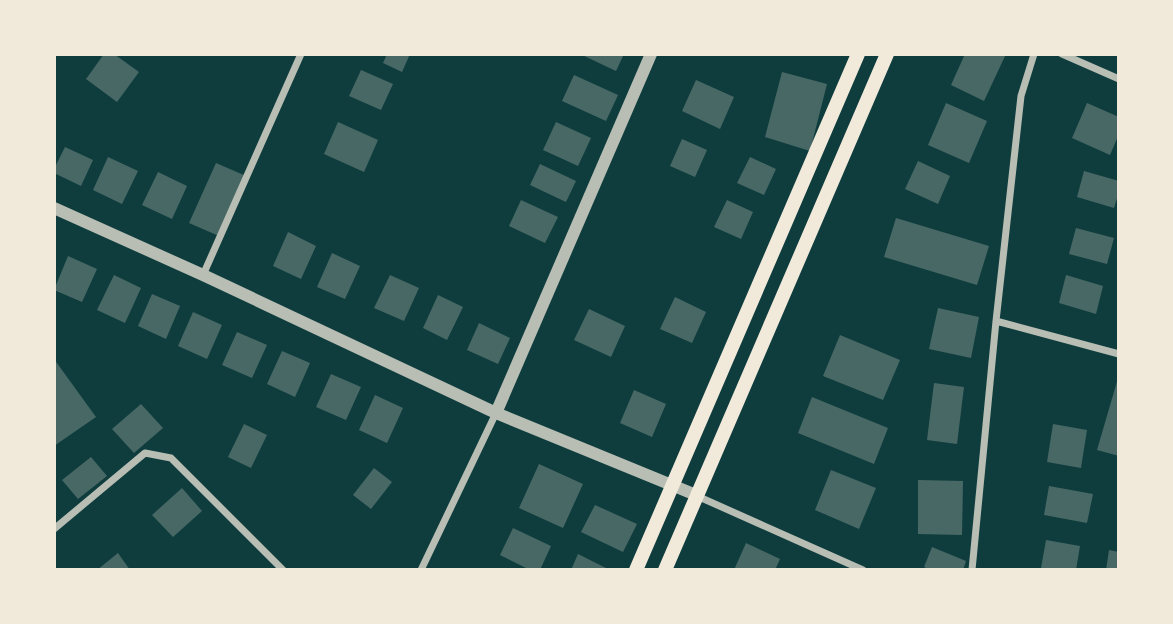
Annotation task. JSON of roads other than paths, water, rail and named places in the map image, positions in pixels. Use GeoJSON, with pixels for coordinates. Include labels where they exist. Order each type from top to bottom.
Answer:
{"type":"FeatureCollection","features":[{"type":"Feature","properties":{"kind":"main road"},"geometry":{"type":"LineString","coordinates":[[636,570],[858,54]]}},
{"type":"Feature","properties":{"kind":"main road"},"geometry":{"type":"LineString","coordinates":[[664,570],[887,54]]}},
{"type":"Feature","properties":{"kind":"street"},"geometry":{"type":"LineString","coordinates":[[203,275],[301,54]]}},
{"type":"Feature","properties":{"kind":"street"},"geometry":{"type":"LineString","coordinates":[[421,570],[496,413],[651,54]]}},
{"type":"Feature","properties":{"kind":"street"},"geometry":{"type":"LineString","coordinates":[[972,570],[1021,96],[1034,54]]}},
{"type":"Feature","properties":{"kind":"street"},"geometry":{"type":"LineString","coordinates":[[1062,54],[1119,79]]}},
{"type":"Feature","properties":{"kind":"street"},"geometry":{"type":"LineString","coordinates":[[54,208],[496,413],[696,495],[863,570]]}},
{"type":"Feature","properties":{"kind":"street"},"geometry":{"type":"LineString","coordinates":[[996,321],[1119,354]]}},
{"type":"Feature","properties":{"kind":"street"},"geometry":{"type":"LineString","coordinates":[[54,529],[145,453],[172,458],[283,570]]}}]}
